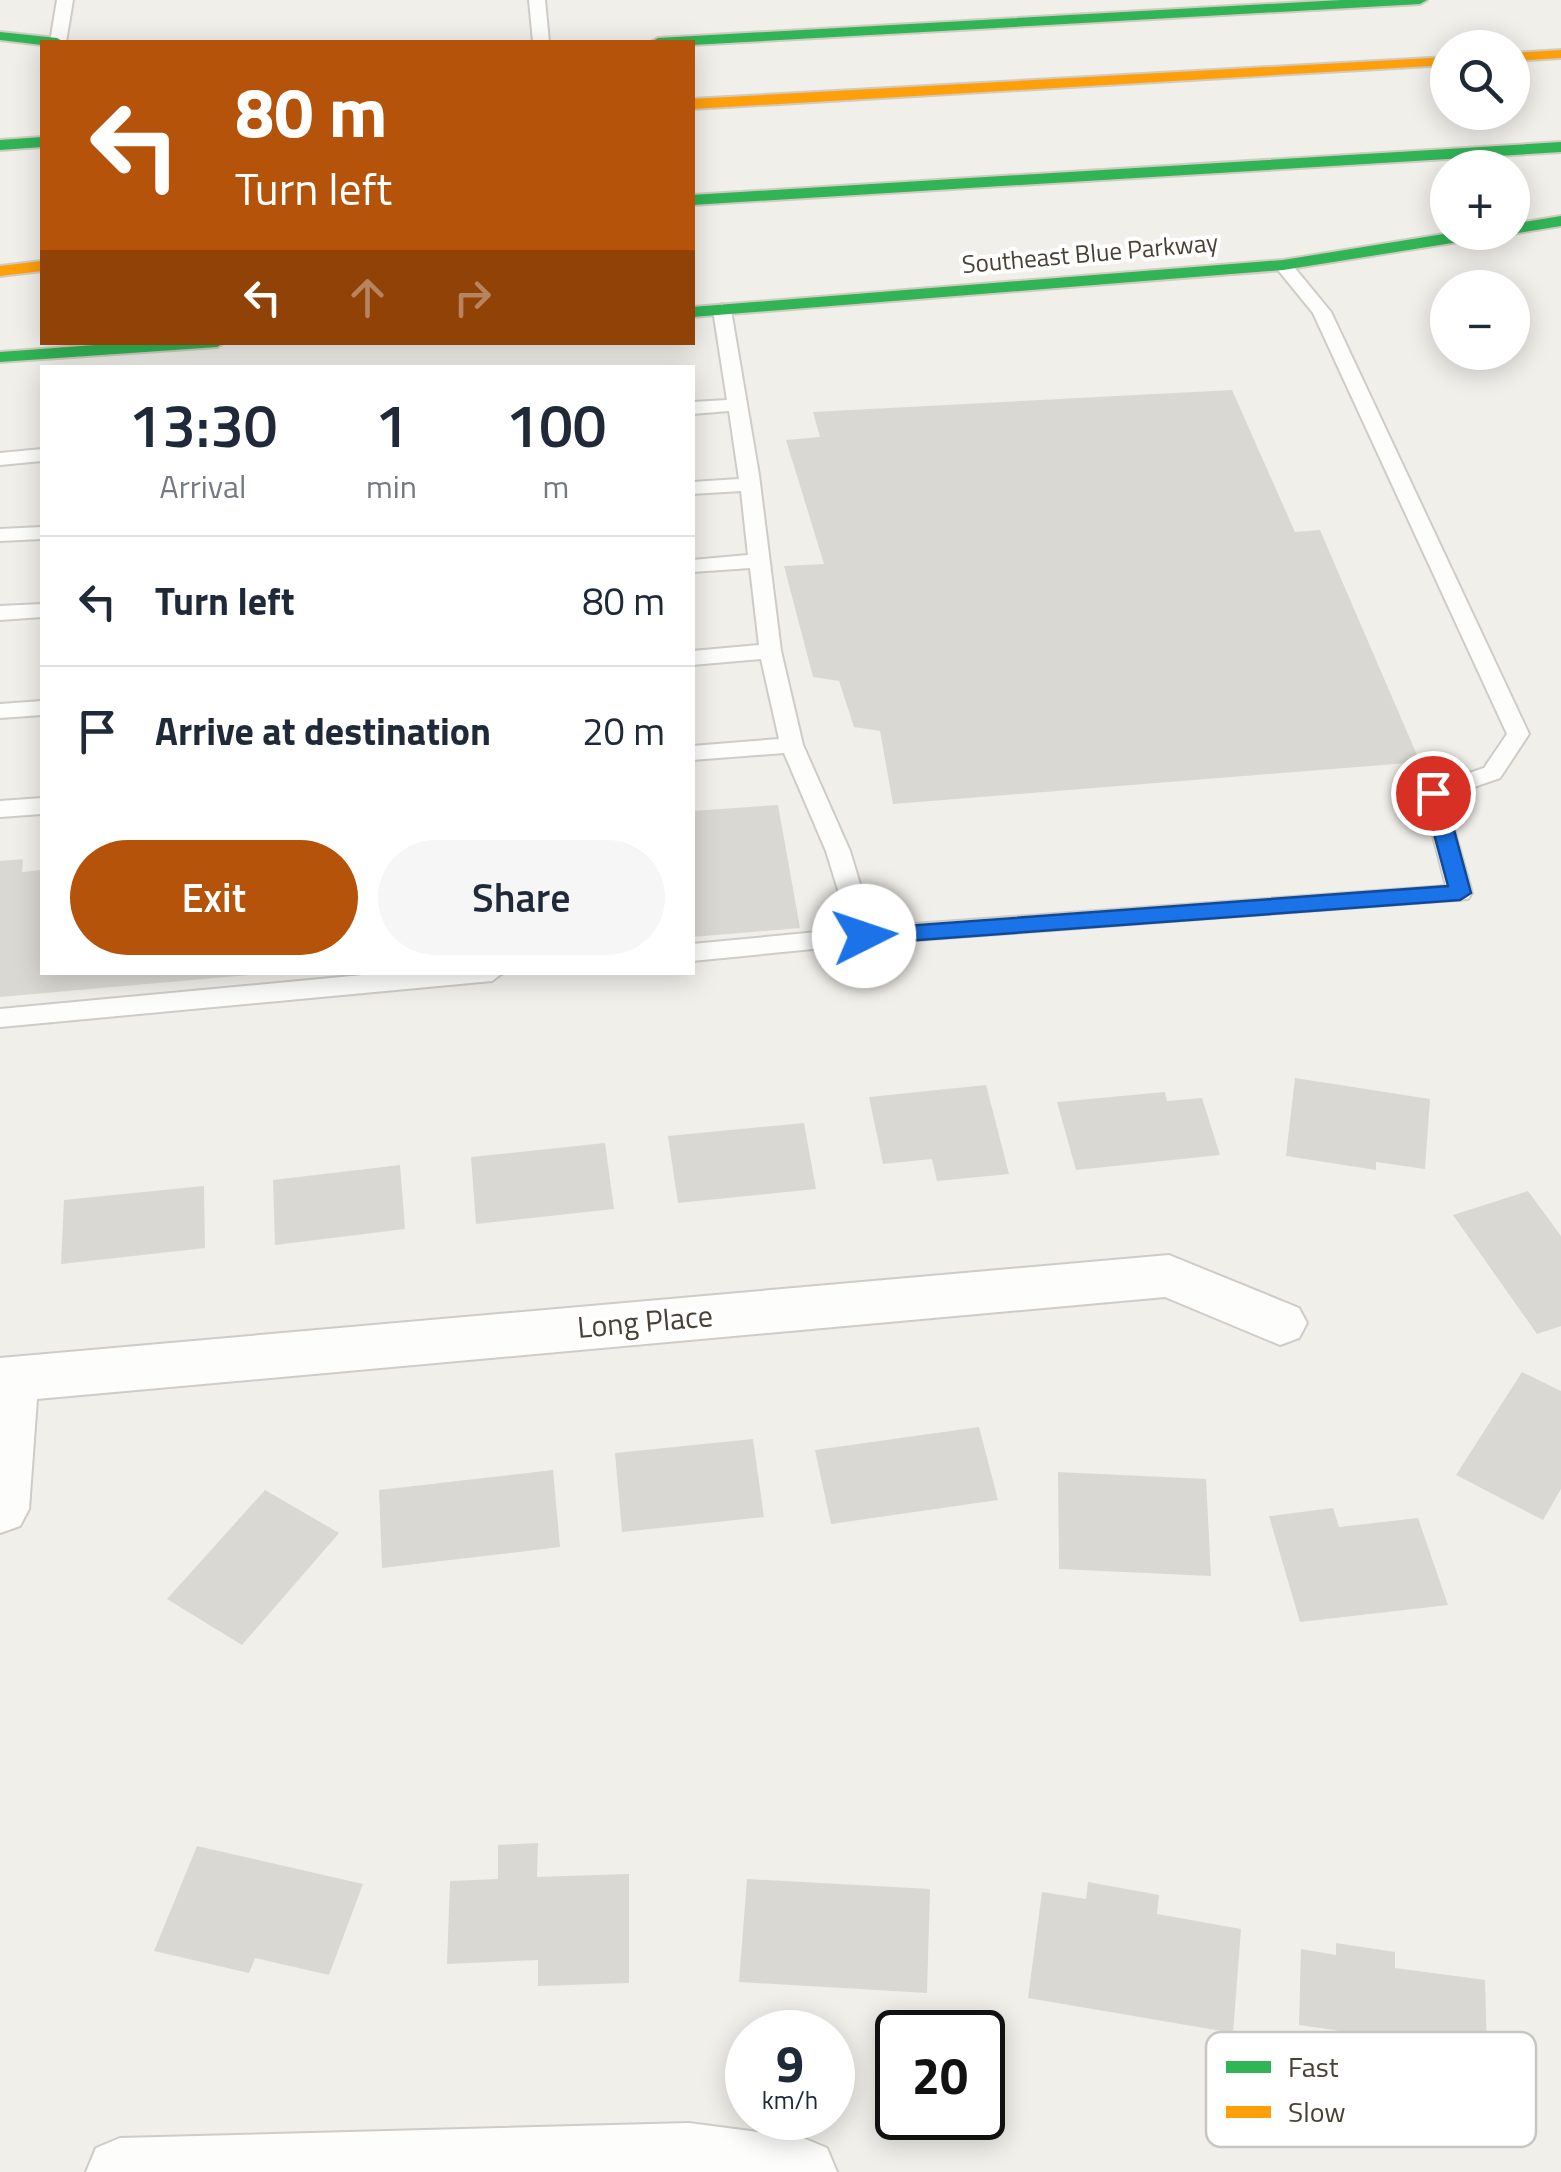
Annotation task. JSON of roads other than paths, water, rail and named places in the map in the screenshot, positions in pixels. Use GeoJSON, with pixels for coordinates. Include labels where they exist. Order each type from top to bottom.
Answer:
{"type":"FeatureCollection","features":[{"type":"Feature","properties":{"kind":"main road"},"geometry":{"type":"LineString","coordinates":[[694,40],[1420,0]]}},
{"type":"Feature","properties":{"kind":"main road"},"geometry":{"type":"LineString","coordinates":[[0,36],[40,40]]}},
{"type":"Feature","properties":{"kind":"main road"},"geometry":{"type":"LineString","coordinates":[[1530,55],[1561,54]]}},
{"type":"Feature","properties":{"kind":"main road"},"geometry":{"type":"LineString","coordinates":[[695,104],[1430,61]]}},
{"type":"Feature","properties":{"kind":"main road"},"geometry":{"type":"LineString","coordinates":[[695,91],[875,82],[909,91]]}},
{"type":"Feature","properties":{"kind":"main road"},"geometry":{"type":"LineString","coordinates":[[0,145],[40,142]]}},
{"type":"Feature","properties":{"kind":"main road"},"geometry":{"type":"LineString","coordinates":[[695,200],[1561,147]]}},
{"type":"Feature","properties":{"kind":"main road"},"geometry":{"type":"LineString","coordinates":[[1530,226],[1561,222]]}},
{"type":"Feature","properties":{"kind":"main road","name":"Southeast Blue Parkway"},"geometry":{"type":"LineString","coordinates":[[695,312],[1283,265],[1430,242]]}},
{"type":"Feature","properties":{"kind":"main road"},"geometry":{"type":"LineString","coordinates":[[0,271],[40,266]]}},
{"type":"Feature","properties":{"kind":"main road"},"geometry":{"type":"LineString","coordinates":[[0,357],[174,345]]}},
{"type":"Feature","properties":{"kind":"street","name":"Long Place"},"geometry":{"type":"LineString","coordinates":[[5,1379],[1169,1276],[1280,1323]]}},
{"type":"Feature","properties":{"kind":"street"},"geometry":{"type":"LineString","coordinates":[[0,1509],[5,1379]]}},
{"type":"Feature","properties":{"kind":"street"},"geometry":{"type":"LineString","coordinates":[[120,2172],[646,2165],[689,2157],[802,2172]]}},
{"type":"Feature","properties":{"kind":"lane"},"geometry":{"type":"LineString","coordinates":[[57,40],[65,0]]}},
{"type":"Feature","properties":{"kind":"lane"},"geometry":{"type":"LineString","coordinates":[[537,0],[541,40]]}},
{"type":"Feature","properties":{"kind":"lane"},"geometry":{"type":"LineString","coordinates":[[695,954],[864,936],[1460,893],[1433,793],[1492,773],[1518,734],[1322,312],[1283,265]]}},
{"type":"Feature","properties":{"kind":"lane"},"geometry":{"type":"LineString","coordinates":[[722,310],[750,484],[770,651],[792,746],[838,852],[864,936]]}},
{"type":"Feature","properties":{"kind":"lane"},"geometry":{"type":"LineString","coordinates":[[695,408],[738,405]]}},
{"type":"Feature","properties":{"kind":"lane"},"geometry":{"type":"LineString","coordinates":[[0,458],[40,456]]}},
{"type":"Feature","properties":{"kind":"lane"},"geometry":{"type":"LineString","coordinates":[[695,488],[750,484]]}},
{"type":"Feature","properties":{"kind":"lane"},"geometry":{"type":"LineString","coordinates":[[0,536],[40,532]]}},
{"type":"Feature","properties":{"kind":"lane"},"geometry":{"type":"LineString","coordinates":[[695,566],[759,561]]}},
{"type":"Feature","properties":{"kind":"lane"},"geometry":{"type":"LineString","coordinates":[[0,614],[40,610]]}},
{"type":"Feature","properties":{"kind":"lane"},"geometry":{"type":"LineString","coordinates":[[695,658],[770,651]]}},
{"type":"Feature","properties":{"kind":"lane"},"geometry":{"type":"LineString","coordinates":[[0,712],[40,708]]}},
{"type":"Feature","properties":{"kind":"lane"},"geometry":{"type":"LineString","coordinates":[[695,754],[792,746]]}},
{"type":"Feature","properties":{"kind":"lane"},"geometry":{"type":"LineString","coordinates":[[0,809],[40,806]]}},
{"type":"Feature","properties":{"kind":"lane"},"geometry":{"type":"LineString","coordinates":[[0,1018],[460,975]]}}]}
